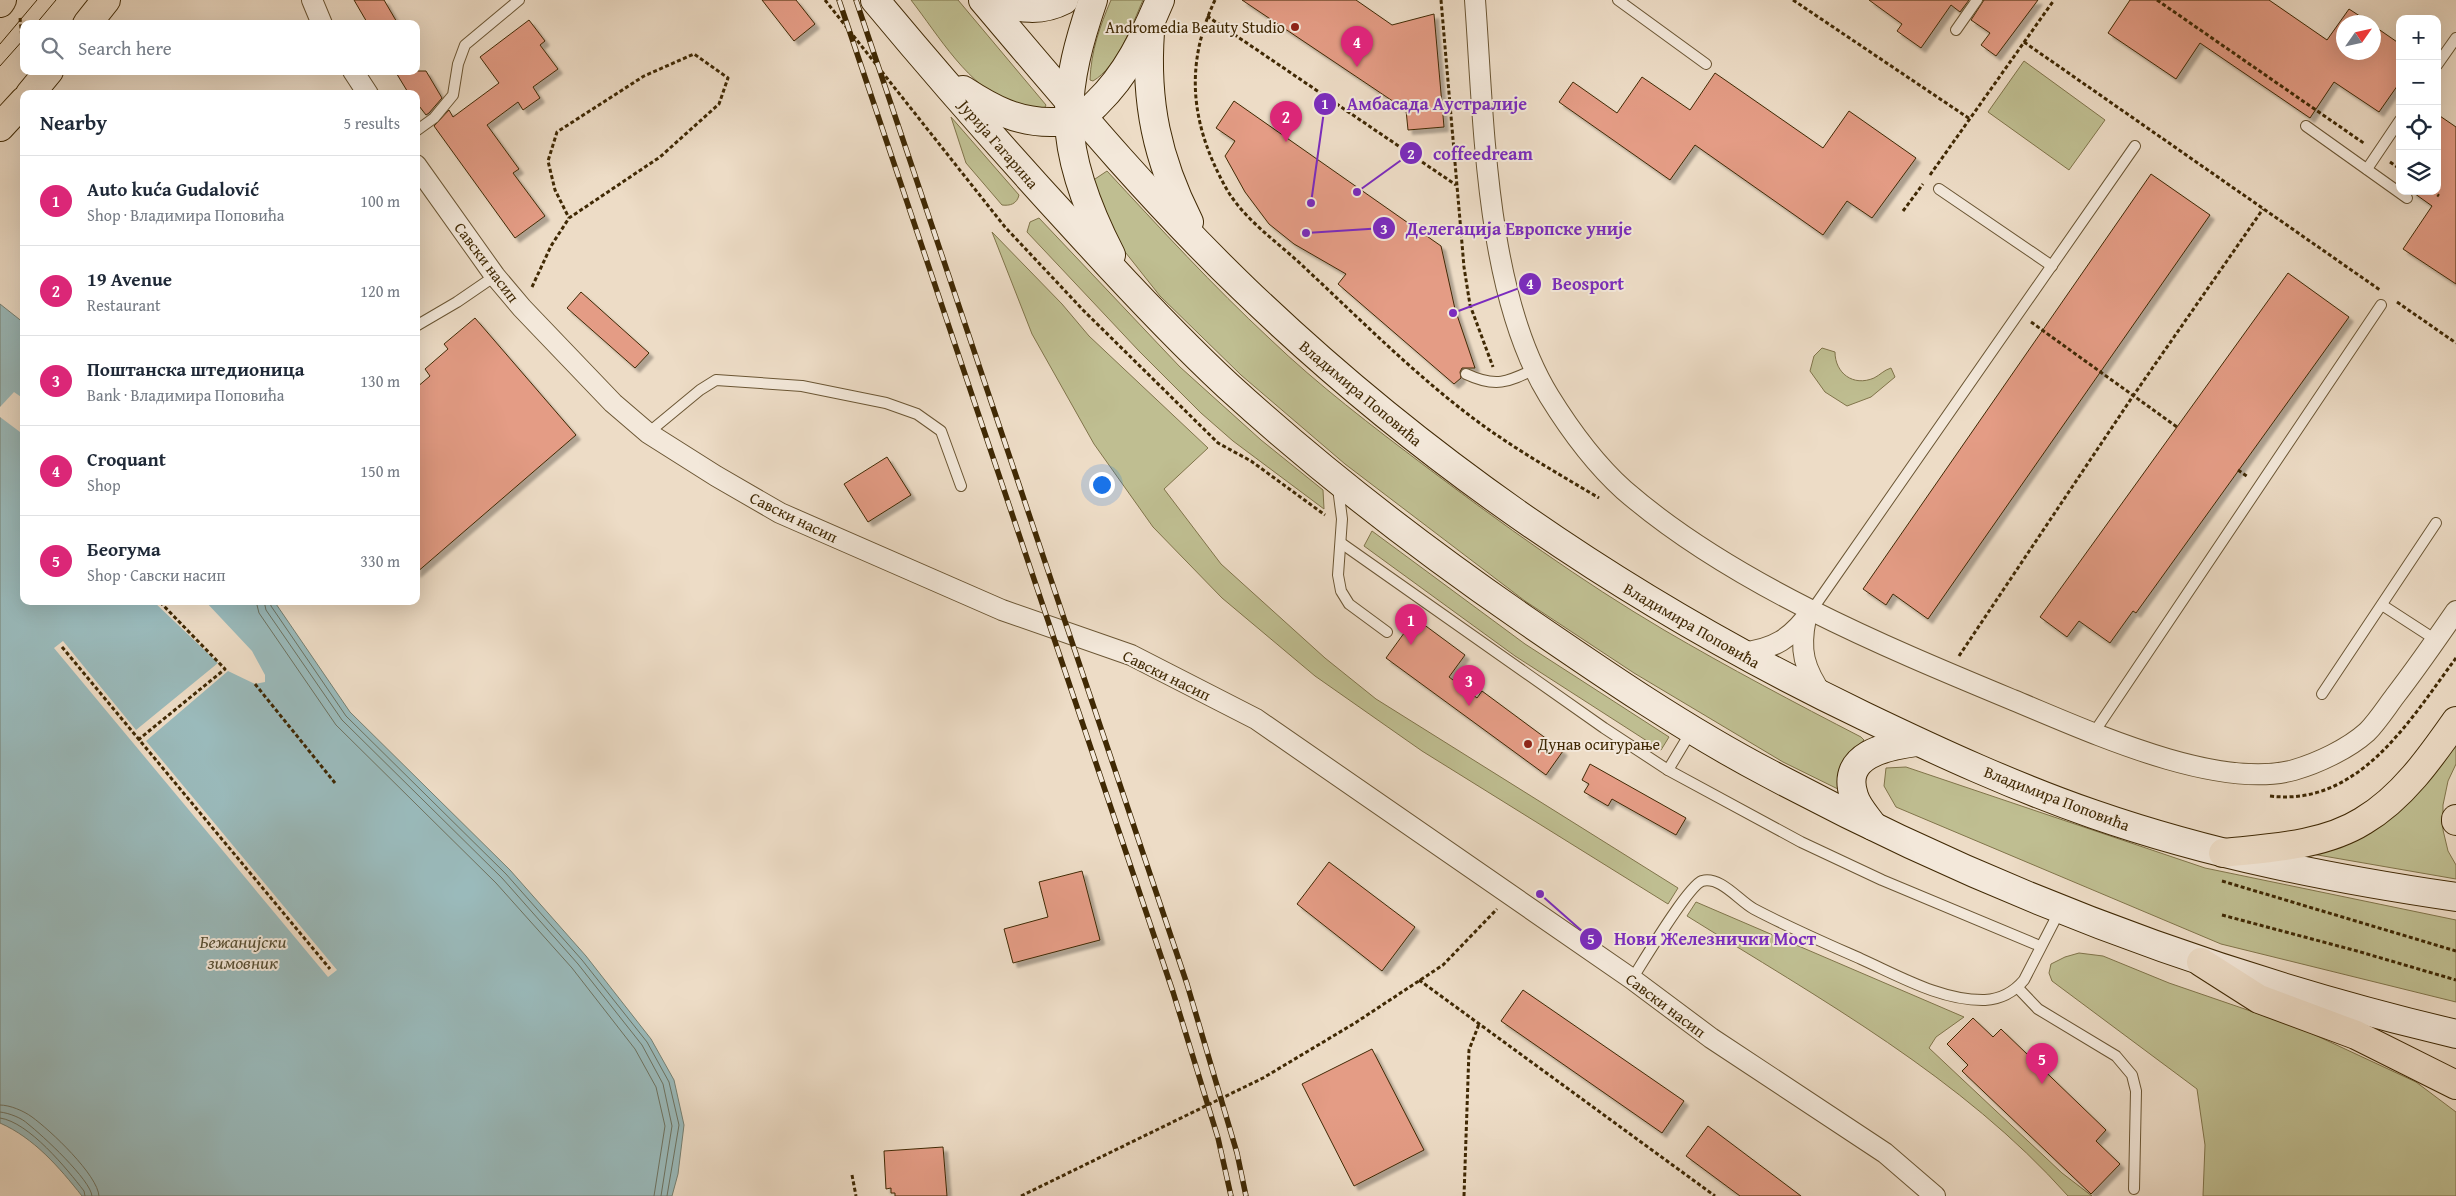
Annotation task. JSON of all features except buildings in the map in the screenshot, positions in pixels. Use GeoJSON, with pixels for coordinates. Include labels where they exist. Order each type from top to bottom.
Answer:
{"type":"FeatureCollection","features":[{"type":"Feature","properties":{"kind":"main road"},"geometry":{"type":"LineString","coordinates":[[90,20],[106,0]]}},
{"type":"Feature","properties":{"kind":"main road","name":"Јурија Гагарина"},"geometry":{"type":"LineString","coordinates":[[875,0],[931,68],[1126,285]]}},
{"type":"Feature","properties":{"kind":"main road"},"geometry":{"type":"LineString","coordinates":[[983,0],[1074,114]]}},
{"type":"Feature","properties":{"kind":"main road"},"geometry":{"type":"LineString","coordinates":[[995,0],[1024,8],[1048,8],[1064,0]]}},
{"type":"Feature","properties":{"kind":"main road"},"geometry":{"type":"LineString","coordinates":[[1093,0],[1079,47],[1074,114],[1080,176],[1091,216],[1126,285],[1229,386],[1336,480],[1487,594],[1581,659],[1692,730],[1769,774],[1876,829],[1931,856],[2060,910],[2201,962],[2456,1034]]}},
{"type":"Feature","properties":{"kind":"main road"},"geometry":{"type":"LineString","coordinates":[[931,68],[987,106],[1003,114],[1030,121],[1074,114],[1112,89],[1128,68],[1156,10]]}},
{"type":"Feature","properties":{"kind":"main road"},"geometry":{"type":"LineString","coordinates":[[1156,10],[1148,62],[1150,89],[1160,152],[1180,203],[1204,250]]}},
{"type":"Feature","properties":{"kind":"main road"},"geometry":{"type":"LineString","coordinates":[[33,90],[46,75]]}},
{"type":"Feature","properties":{"kind":"main road"},"geometry":{"type":"LineString","coordinates":[[0,127],[20,105]]}},
{"type":"Feature","properties":{"kind":"main road","name":"Владимира Поповића"},"geometry":{"type":"LineString","coordinates":[[1074,114],[1204,250],[1279,322],[1343,379],[1471,481],[1561,545],[1636,594],[1739,653],[1916,742],[2092,814],[2223,853],[2283,868],[2456,897]]}},
{"type":"Feature","properties":{"kind":"main road"},"geometry":{"type":"LineString","coordinates":[[2223,853],[2306,841],[2341,832],[2363,822],[2410,782],[2456,721]]}},
{"type":"Feature","properties":{"kind":"main road"},"geometry":{"type":"LineString","coordinates":[[1876,829],[1854,798],[1851,783],[1853,771],[1864,757],[1876,750],[1916,742]]}},
{"type":"Feature","properties":{"kind":"main road"},"geometry":{"type":"LineString","coordinates":[[2201,962],[2259,999],[2356,1035],[2456,1085]]}},
{"type":"Feature","properties":{"kind":"street"},"geometry":{"type":"LineString","coordinates":[[1475,0],[1490,188],[1497,233],[1511,299],[1522,337],[1546,390],[1568,425],[1590,454],[1623,489],[1701,546],[1809,614],[2093,734],[2196,767],[2258,775],[2296,769],[2346,747],[2368,731],[2456,611]]}},
{"type":"Feature","properties":{"kind":"street"},"geometry":{"type":"LineString","coordinates":[[314,1],[321,20]]}},
{"type":"Feature","properties":{"kind":"street"},"geometry":{"type":"LineString","coordinates":[[356,75],[365,90]]}},
{"type":"Feature","properties":{"kind":"street","name":"Савски насип"},"geometry":{"type":"LineString","coordinates":[[420,171],[495,276],[522,308],[613,403],[648,433],[716,476],[780,513],[1002,610],[1131,655],[1256,719],[1632,979],[1711,1038],[1884,1153],[1935,1196]]}},
{"type":"Feature","properties":{"kind":"street"},"geometry":{"type":"LineString","coordinates":[[1739,653],[1769,648],[1788,638],[1809,614]]}},
{"type":"Feature","properties":{"kind":"street"},"geometry":{"type":"LineString","coordinates":[[1809,614],[1802,636],[1803,654],[1810,677],[1824,697]]}},
{"type":"Feature","properties":{"kind":"lane"},"geometry":{"type":"LineString","coordinates":[[420,128],[434,118],[453,95],[458,64],[465,45],[519,0]]}},
{"type":"Feature","properties":{"kind":"lane"},"geometry":{"type":"LineString","coordinates":[[1618,0],[1706,64]]}},
{"type":"Feature","properties":{"kind":"lane"},"geometry":{"type":"LineString","coordinates":[[1956,30],[1977,0]]}},
{"type":"Feature","properties":{"kind":"lane"},"geometry":{"type":"LineString","coordinates":[[2441,60],[2456,38]]}},
{"type":"Feature","properties":{"kind":"lane"},"geometry":{"type":"LineString","coordinates":[[2306,126],[2408,198]]}},
{"type":"Feature","properties":{"kind":"lane"},"geometry":{"type":"LineString","coordinates":[[2367,168],[2396,126]]}},
{"type":"Feature","properties":{"kind":"lane"},"geometry":{"type":"LineString","coordinates":[[1809,614],[2135,146]]}},
{"type":"Feature","properties":{"kind":"lane"},"geometry":{"type":"LineString","coordinates":[[1939,189],[2052,266]]}},
{"type":"Feature","properties":{"kind":"lane"},"geometry":{"type":"LineString","coordinates":[[420,324],[457,302],[495,276]]}},
{"type":"Feature","properties":{"kind":"lane"},"geometry":{"type":"LineString","coordinates":[[2093,734],[2381,305]]}},
{"type":"Feature","properties":{"kind":"lane"},"geometry":{"type":"LineString","coordinates":[[1466,374],[1488,382],[1502,383],[1516,379],[1536,369]]}},
{"type":"Feature","properties":{"kind":"lane"},"geometry":{"type":"LineString","coordinates":[[648,433],[700,390],[716,380],[802,386],[886,403],[917,414],[941,431],[961,486]]}},
{"type":"Feature","properties":{"kind":"lane"},"geometry":{"type":"LineString","coordinates":[[1336,480],[1341,501],[1342,528],[1338,575],[1341,591],[1349,604],[1387,632]]}},
{"type":"Feature","properties":{"kind":"lane"},"geometry":{"type":"LineString","coordinates":[[2322,694],[2436,523]]}},
{"type":"Feature","properties":{"kind":"lane"},"geometry":{"type":"LineString","coordinates":[[1341,543],[1604,728],[1668,770],[1801,842],[1882,880],[2040,946]]}},
{"type":"Feature","properties":{"kind":"lane"},"geometry":{"type":"LineString","coordinates":[[2382,605],[2436,640]]}},
{"type":"Feature","properties":{"kind":"lane"},"geometry":{"type":"LineString","coordinates":[[1668,770],[1692,730]]}},
{"type":"Feature","properties":{"kind":"lane"},"geometry":{"type":"LineString","coordinates":[[1632,979],[1687,895],[1700,882],[1706,880],[1721,884],[1762,913],[1835,947],[1945,994],[1964,999],[1993,1000],[2018,988],[2060,910]]}},
{"type":"Feature","properties":{"kind":"lane"},"geometry":{"type":"LineString","coordinates":[[2018,988],[2038,1009],[2116,1056],[2132,1075],[2136,1091],[2134,1189]]}},
{"type":"Feature","properties":{"kind":"path"},"geometry":{"type":"LineString","coordinates":[[825,0],[1005,227],[1083,310],[1218,442],[1251,461],[1342,528]]}},
{"type":"Feature","properties":{"kind":"path"},"geometry":{"type":"LineString","coordinates":[[1214,0],[1207,16],[1195,84],[1198,119],[1213,163],[1240,208],[1388,345],[1479,423],[1530,458],[1608,503]]}},
{"type":"Feature","properties":{"kind":"path"},"geometry":{"type":"LineString","coordinates":[[1441,0],[1464,267],[1470,305],[1492,365],[1502,383]]}},
{"type":"Feature","properties":{"kind":"path"},"geometry":{"type":"LineString","coordinates":[[1794,0],[1970,119]]}},
{"type":"Feature","properties":{"kind":"path"},"geometry":{"type":"LineString","coordinates":[[1903,211],[2054,0]]}},
{"type":"Feature","properties":{"kind":"path"},"geometry":{"type":"LineString","coordinates":[[2156,0],[2396,166]]}},
{"type":"Feature","properties":{"kind":"path"},"geometry":{"type":"LineString","coordinates":[[7,4],[20,48]]}},
{"type":"Feature","properties":{"kind":"path"},"geometry":{"type":"LineString","coordinates":[[1207,16],[1457,186]]}},
{"type":"Feature","properties":{"kind":"path"},"geometry":{"type":"LineString","coordinates":[[2024,42],[2382,291]]}},
{"type":"Feature","properties":{"kind":"path"},"geometry":{"type":"LineString","coordinates":[[522,308],[551,246],[570,218],[660,157],[719,104],[728,78],[694,54],[644,76],[556,132],[548,161],[554,190],[570,218]]}},
{"type":"Feature","properties":{"kind":"path"},"geometry":{"type":"LineString","coordinates":[[1948,673],[2133,396],[2263,209]]}},
{"type":"Feature","properties":{"kind":"path"},"geometry":{"type":"LineString","coordinates":[[2390,297],[2454,342],[2456,337]]}},
{"type":"Feature","properties":{"kind":"path"},"geometry":{"type":"LineString","coordinates":[[2019,313],[2177,427]]}},
{"type":"Feature","properties":{"kind":"path"},"geometry":{"type":"LineString","coordinates":[[138,740],[224,669],[163,605]]}},
{"type":"Feature","properties":{"kind":"path"},"geometry":{"type":"LineString","coordinates":[[62,647],[330,969]]}},
{"type":"Feature","properties":{"kind":"path"},"geometry":{"type":"LineString","coordinates":[[2267,795],[2314,794],[2355,776],[2381,755],[2456,658]]}},
{"type":"Feature","properties":{"kind":"path"},"geometry":{"type":"LineString","coordinates":[[255,684],[335,783]]}},
{"type":"Feature","properties":{"kind":"path"},"geometry":{"type":"LineString","coordinates":[[2222,881],[2456,951]]}},
{"type":"Feature","properties":{"kind":"path"},"geometry":{"type":"LineString","coordinates":[[1021,1196],[1263,1078],[1355,1023],[1443,965],[1511,895]]}},
{"type":"Feature","properties":{"kind":"path"},"geometry":{"type":"LineString","coordinates":[[2222,915],[2456,980]]}},
{"type":"Feature","properties":{"kind":"path"},"geometry":{"type":"LineString","coordinates":[[1419,980],[1715,1196]]}},
{"type":"Feature","properties":{"kind":"path"},"geometry":{"type":"LineString","coordinates":[[1464,1196],[1469,1050],[1479,1024]]}},
{"type":"Feature","properties":{"kind":"path"},"geometry":{"type":"LineString","coordinates":[[852,1175],[856,1196]]}},
{"type":"Feature","properties":{"kind":"shaded area"},"geometry":{"type":"Polygon","coordinates":[[[911,0],[958,0],[1046,105],[1044,109],[1013,104],[982,86],[956,59],[911,0]]]}},
{"type":"Feature","properties":{"kind":"shaded area"},"geometry":{"type":"Polygon","coordinates":[[[1111,0],[1143,0],[1123,45],[1102,75],[1093,81],[1090,80],[1094,49],[1111,0]]]}},
{"type":"Feature","properties":{"kind":"shaded area"},"geometry":{"type":"Polygon","coordinates":[[[2024,61],[2105,120],[2069,170],[1988,112],[2024,61]]]}},
{"type":"Feature","properties":{"kind":"shaded area"},"geometry":{"type":"Polygon","coordinates":[[[951,117],[1019,195],[1015,202],[1010,205],[1002,205],[966,163],[951,117]]]}},
{"type":"Feature","properties":{"kind":"shaded area"},"geometry":{"type":"Polygon","coordinates":[[[1107,171],[1207,278],[1249,319],[1307,373],[1385,436],[1483,509],[1602,592],[1737,672],[1861,737],[1864,740],[1850,753],[1842,791],[1783,762],[1634,673],[1525,601],[1345,464],[1241,375],[1160,296],[1118,243],[1092,181],[1107,171]]]}},
{"type":"Feature","properties":{"kind":"shaded area"},"geometry":{"type":"Polygon","coordinates":[[[1039,218],[1180,367],[1261,440],[1323,490],[1324,509],[1233,441],[1201,413],[1139,351],[1027,232],[1030,222],[1039,218]]]}},
{"type":"Feature","properties":{"kind":"shaded area"},"geometry":{"type":"Polygon","coordinates":[[[992,232],[1062,304],[1089,336],[1208,448],[1164,489],[1221,564],[1325,658],[1376,699],[1678,888],[1668,904],[1422,751],[1315,676],[1222,598],[1153,527],[1094,444],[1032,334],[992,232]]]}},
{"type":"Feature","properties":{"kind":"shaded area"},"geometry":{"type":"Polygon","coordinates":[[[1822,348],[1835,352],[1838,366],[1842,372],[1852,379],[1859,381],[1874,378],[1891,368],[1895,377],[1871,397],[1847,406],[1825,392],[1810,371],[1814,356],[1822,348]]]}},
{"type":"Feature","properties":{"kind":"shaded area"},"geometry":{"type":"Polygon","coordinates":[[[1372,531],[1525,644],[1669,737],[1661,750],[1515,656],[1364,546],[1372,531]]]}},
{"type":"Feature","properties":{"kind":"shaded area"},"geometry":{"type":"Polygon","coordinates":[[[2456,738],[2456,764],[2448,781],[2443,805],[2443,830],[2448,851],[2456,865],[2456,879],[2312,854],[2456,738]]]}},
{"type":"Feature","properties":{"kind":"shaded area"},"geometry":{"type":"Polygon","coordinates":[[[1906,767],[2205,868],[2456,920],[2456,1002],[2221,944],[1896,807],[1884,786],[1886,768],[1906,767]]]}},
{"type":"Feature","properties":{"kind":"shaded area"},"geometry":{"type":"Polygon","coordinates":[[[1696,902],[1964,1017],[1936,1037],[1929,1048],[2062,1173],[2092,1196],[2068,1196],[2027,1153],[1936,1077],[1838,1010],[1687,916],[1696,902]]]}},
{"type":"Feature","properties":{"kind":"shaded area"},"geometry":{"type":"Polygon","coordinates":[[[2079,953],[2103,956],[2169,983],[2300,1028],[2416,1082],[2456,1112],[2456,1196],[2203,1196],[2205,1145],[2197,1089],[2052,981],[2049,973],[2051,964],[2079,953]]]}},
{"type":"Feature","properties":{"kind":"water","name":"Бежанијски зимовник"},"geometry":{"type":"Polygon","coordinates":[[[0,304],[20,320],[20,605],[277,605],[350,712],[510,870],[586,956],[651,1039],[674,1080],[684,1125],[678,1174],[672,1196],[82,1196],[55,1164],[35,1145],[0,1123],[0,304]]]}},
{"type":"Feature","properties":{"kind":"pier"},"geometry":{"type":"Polygon","coordinates":[[[14,392],[20,396],[20,432],[0,417],[0,407],[14,392]]]}},
{"type":"Feature","properties":{"kind":"pier"},"geometry":{"type":"Polygon","coordinates":[[[157,605],[209,605],[252,651],[265,675],[265,682],[255,684],[228,671],[146,741],[337,970],[328,977],[54,648],[63,641],[136,730],[218,663],[157,605]]]}},
{"type":"Feature","properties":{"kind":"tram line"},"geometry":{"type":"LineString","coordinates":[[20,20],[37,0]]}},
{"type":"Feature","properties":{"kind":"tram line"},"geometry":{"type":"LineString","coordinates":[[39,20],[56,0]]}},
{"type":"Feature","properties":{"kind":"tram line"},"geometry":{"type":"LineString","coordinates":[[0,44],[20,20]]}},
{"type":"Feature","properties":{"kind":"tram line"},"geometry":{"type":"LineString","coordinates":[[0,66],[20,44]]}},
{"type":"Feature","properties":{"kind":"railway"},"geometry":{"type":"LineString","coordinates":[[839,0],[1173,992],[1218,1138],[1231,1196]]}},
{"type":"Feature","properties":{"kind":"railway"},"geometry":{"type":"LineString","coordinates":[[856,0],[1187,984],[1237,1153],[1246,1196]]}},
{"type":"Feature","properties":{"kind":"place","name":"Andromedia Beauty Studio"},"geometry":{"type":"Point","coordinates":[1295,27]}},
{"type":"Feature","properties":{"kind":"place","name":"Croquant"},"geometry":{"type":"Point","coordinates":[1357,67]}},
{"type":"Feature","properties":{"kind":"place","name":"19 Avenue"},"geometry":{"type":"Point","coordinates":[1286,142]}},
{"type":"Feature","properties":{"kind":"place","name":"coffeedream"},"geometry":{"type":"Point","coordinates":[1357,192]}},
{"type":"Feature","properties":{"kind":"place","name":"Амбасада Аустралије"},"geometry":{"type":"Point","coordinates":[1311,203]}},
{"type":"Feature","properties":{"kind":"place","name":"Делегација Европске уније"},"geometry":{"type":"Point","coordinates":[1306,233]}},
{"type":"Feature","properties":{"kind":"place","name":"Beosport"},"geometry":{"type":"Point","coordinates":[1453,313]}},
{"type":"Feature","properties":{"kind":"place","name":"Auto kuća Gudalović"},"geometry":{"type":"Point","coordinates":[1411,645]}},
{"type":"Feature","properties":{"kind":"place","name":"Поштанска штедионица"},"geometry":{"type":"Point","coordinates":[1469,706]}},
{"type":"Feature","properties":{"kind":"place","name":"Дунав осигурање"},"geometry":{"type":"Point","coordinates":[1528,744]}},
{"type":"Feature","properties":{"kind":"place","name":"Нови Железнички Мост"},"geometry":{"type":"Point","coordinates":[1540,894]}},
{"type":"Feature","properties":{"kind":"place","name":"Беогума"},"geometry":{"type":"Point","coordinates":[2042,1084]}}]}
